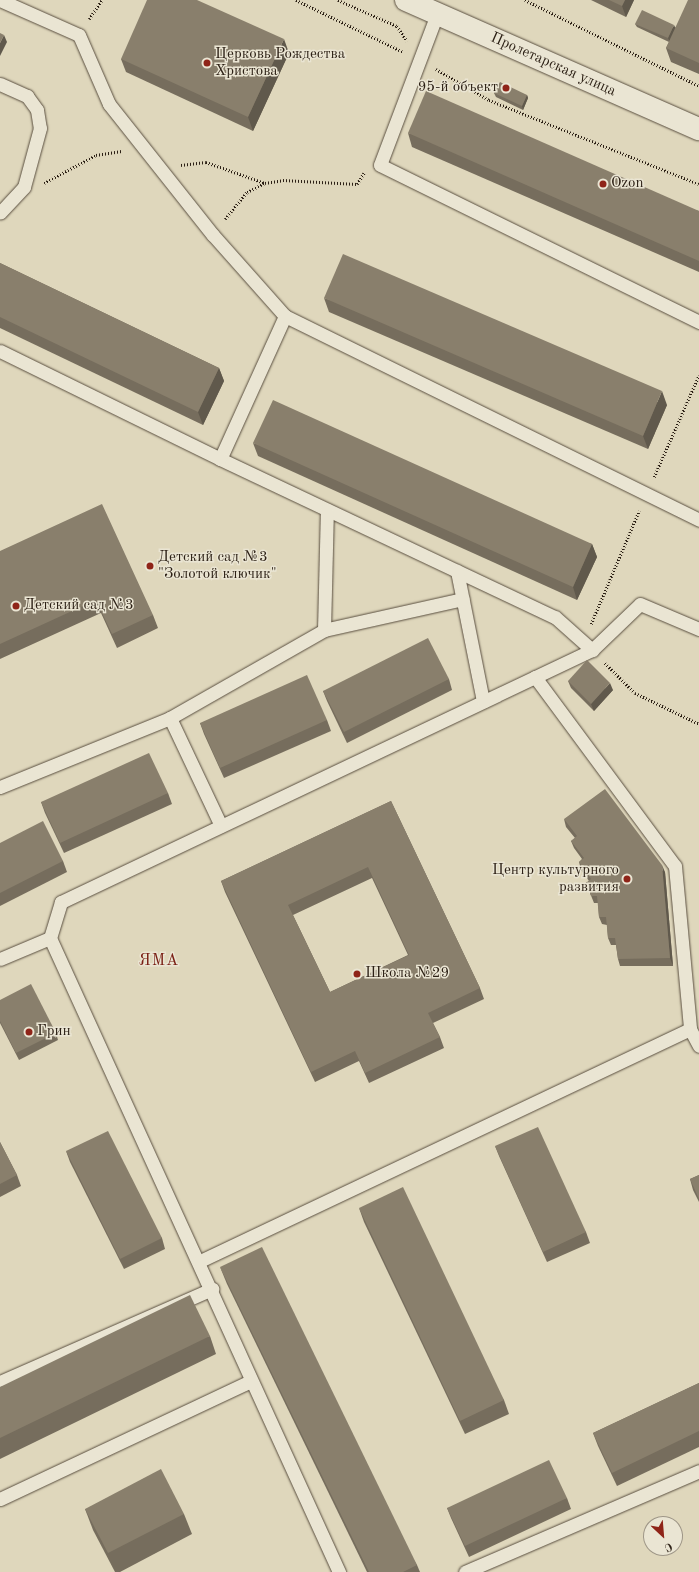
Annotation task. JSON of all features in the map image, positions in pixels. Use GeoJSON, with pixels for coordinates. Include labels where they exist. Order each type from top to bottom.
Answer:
{"type":"FeatureCollection","features":[{"type":"Feature","properties":{"kind":"street","name":"Пролетарская улица"},"geometry":{"type":"LineString","coordinates":[[406,0],[699,129]]}},
{"type":"Feature","properties":{"kind":"lane"},"geometry":{"type":"LineString","coordinates":[[0,0],[79,35],[109,104],[213,236],[285,316],[699,520]]}},
{"type":"Feature","properties":{"kind":"lane"},"geometry":{"type":"LineString","coordinates":[[438,14],[380,165],[699,322]]}},
{"type":"Feature","properties":{"kind":"lane"},"geometry":{"type":"LineString","coordinates":[[0,84],[27,96],[37,110],[40,128],[24,187],[0,213]]}},
{"type":"Feature","properties":{"kind":"lane"},"geometry":{"type":"LineString","coordinates":[[220,459],[285,316]]}},
{"type":"Feature","properties":{"kind":"lane"},"geometry":{"type":"LineString","coordinates":[[0,351],[220,459],[555,617],[592,650]]}},
{"type":"Feature","properties":{"kind":"lane"},"geometry":{"type":"LineString","coordinates":[[324,630],[327,510]]}},
{"type":"Feature","properties":{"kind":"lane"},"geometry":{"type":"LineString","coordinates":[[457,571],[484,701]]}},
{"type":"Feature","properties":{"kind":"lane"},"geometry":{"type":"LineString","coordinates":[[0,787],[170,718],[324,630],[463,599]]}},
{"type":"Feature","properties":{"kind":"lane"},"geometry":{"type":"LineString","coordinates":[[339,1572],[251,1381],[200,1261],[50,938],[61,902],[592,650],[640,604],[699,629]]}},
{"type":"Feature","properties":{"kind":"lane"},"geometry":{"type":"LineString","coordinates":[[535,677],[675,866],[690,1029],[699,1046]]}},
{"type":"Feature","properties":{"kind":"lane"},"geometry":{"type":"LineString","coordinates":[[170,718],[221,826]]}},
{"type":"Feature","properties":{"kind":"lane"},"geometry":{"type":"LineString","coordinates":[[0,959],[50,938]]}},
{"type":"Feature","properties":{"kind":"lane"},"geometry":{"type":"LineString","coordinates":[[200,1261],[690,1029]]}},
{"type":"Feature","properties":{"kind":"lane"},"geometry":{"type":"LineString","coordinates":[[0,1382],[212,1289]]}},
{"type":"Feature","properties":{"kind":"lane"},"geometry":{"type":"LineString","coordinates":[[0,1499],[251,1381]]}},
{"type":"Feature","properties":{"kind":"lane"},"geometry":{"type":"LineString","coordinates":[[465,1572],[699,1471]]}},
{"type":"Feature","properties":{"kind":"path"},"geometry":{"type":"LineString","coordinates":[[79,35],[102,0]]}},
{"type":"Feature","properties":{"kind":"path"},"geometry":{"type":"LineString","coordinates":[[296,0],[420,59],[489,100],[699,184]]}},
{"type":"Feature","properties":{"kind":"path"},"geometry":{"type":"LineString","coordinates":[[338,0],[397,26],[420,59]]}},
{"type":"Feature","properties":{"kind":"path"},"geometry":{"type":"LineString","coordinates":[[525,0],[699,86]]}},
{"type":"Feature","properties":{"kind":"path"},"geometry":{"type":"LineString","coordinates":[[44,183],[96,155],[124,151]]}},
{"type":"Feature","properties":{"kind":"path"},"geometry":{"type":"LineString","coordinates":[[159,167],[206,162],[265,183]]}},
{"type":"Feature","properties":{"kind":"path"},"geometry":{"type":"LineString","coordinates":[[213,236],[235,204],[247,192],[265,183],[283,180],[357,184]]}},
{"type":"Feature","properties":{"kind":"path"},"geometry":{"type":"LineString","coordinates":[[592,650],[635,694],[699,724]]}},
{"type":"Feature","properties":{"kind":"building","name":"Церковь Рождества Христова"},"geometry":{"type":"Polygon","coordinates":[[[147,0],[197,0],[284,39],[248,117],[121,59],[147,0]]]}},
{"type":"Feature","properties":{"kind":"building"},"geometry":{"type":"Polygon","coordinates":[[[609,0],[625,0],[622,6],[609,0]]]}},
{"type":"Feature","properties":{"kind":"building"},"geometry":{"type":"Polygon","coordinates":[[[688,0],[699,0],[699,63],[666,48],[688,0]]]}},
{"type":"Feature","properties":{"kind":"building"},"geometry":{"type":"Polygon","coordinates":[[[642,10],[674,25],[668,38],[635,24],[642,10]]]}},
{"type":"Feature","properties":{"kind":"building"},"geometry":{"type":"Polygon","coordinates":[[[0,33],[4,35],[0,43],[0,33]]]}},
{"type":"Feature","properties":{"kind":"building"},"geometry":{"type":"Polygon","coordinates":[[[500,82],[527,95],[522,106],[494,93],[500,82]]]}},
{"type":"Feature","properties":{"kind":"building"},"geometry":{"type":"Polygon","coordinates":[[[426,91],[699,211],[699,261],[408,133],[426,91]]]}},
{"type":"Feature","properties":{"kind":"building"},"geometry":{"type":"Polygon","coordinates":[[[343,254],[662,391],[643,436],[324,298],[343,254]]]}},
{"type":"Feature","properties":{"kind":"building"},"geometry":{"type":"Polygon","coordinates":[[[0,263],[219,368],[198,412],[0,317],[0,263]]]}},
{"type":"Feature","properties":{"kind":"building"},"geometry":{"type":"Polygon","coordinates":[[[273,400],[592,544],[573,587],[253,443],[273,400]]]}},
{"type":"Feature","properties":{"kind":"building"},"geometry":{"type":"Polygon","coordinates":[[[102,504],[153,615],[112,634],[96,600],[0,644],[0,551],[102,504]]]}},
{"type":"Feature","properties":{"kind":"building"},"geometry":{"type":"Polygon","coordinates":[[[428,638],[449,679],[344,732],[323,691],[428,638]]]}},
{"type":"Feature","properties":{"kind":"building"},"geometry":{"type":"Polygon","coordinates":[[[587,660],[610,683],[591,704],[568,681],[587,660]]]}},
{"type":"Feature","properties":{"kind":"building"},"geometry":{"type":"Polygon","coordinates":[[[307,675],[327,720],[220,768],[200,723],[307,675]]]}},
{"type":"Feature","properties":{"kind":"building"},"geometry":{"type":"Polygon","coordinates":[[[149,753],[168,793],[60,843],[41,802],[149,753]]]}},
{"type":"Feature","properties":{"kind":"building","name":"Центр культурного развития"},"geometry":{"type":"Polygon","coordinates":[[[605,789],[662,865],[670,958],[618,959],[615,938],[608,938],[606,917],[599,917],[597,896],[591,896],[586,883],[591,879],[579,862],[584,858],[571,841],[577,836],[564,819],[605,789]]]}},
{"type":"Feature","properties":{"kind":"building","name":"Школа №29"},"geometry":{"type":"Polygon","coordinates":[[[391,801],[480,988],[428,1013],[440,1037],[365,1073],[355,1051],[311,1072],[221,881],[391,801]],[[368,867],[288,905],[330,992],[409,955],[368,867]]]}},
{"type":"Feature","properties":{"kind":"building"},"geometry":{"type":"Polygon","coordinates":[[[43,821],[63,861],[0,893],[0,843],[43,821]]]}},
{"type":"Feature","properties":{"kind":"building","name":"Грин"},"geometry":{"type":"Polygon","coordinates":[[[31,984],[56,1033],[16,1053],[0,1021],[0,1000],[31,984]]]}},
{"type":"Feature","properties":{"kind":"building"},"geometry":{"type":"Polygon","coordinates":[[[538,1127],[586,1232],[543,1252],[495,1146],[538,1127]]]}},
{"type":"Feature","properties":{"kind":"building"},"geometry":{"type":"Polygon","coordinates":[[[108,1131],[162,1238],[120,1259],[66,1151],[108,1131]]]}},
{"type":"Feature","properties":{"kind":"building"},"geometry":{"type":"Polygon","coordinates":[[[0,1142],[17,1175],[0,1184],[0,1142]]]}},
{"type":"Feature","properties":{"kind":"building"},"geometry":{"type":"Polygon","coordinates":[[[699,1175],[699,1199],[690,1179],[699,1175]]]}},
{"type":"Feature","properties":{"kind":"building"},"geometry":{"type":"Polygon","coordinates":[[[403,1187],[504,1400],[460,1421],[359,1208],[403,1187]]]}},
{"type":"Feature","properties":{"kind":"building"},"geometry":{"type":"Polygon","coordinates":[[[262,1247],[417,1565],[403,1572],[369,1572],[220,1267],[262,1247]]]}},
{"type":"Feature","properties":{"kind":"building"},"geometry":{"type":"Polygon","coordinates":[[[190,1295],[210,1336],[0,1438],[0,1387],[190,1295]]]}},
{"type":"Feature","properties":{"kind":"building"},"geometry":{"type":"Polygon","coordinates":[[[699,1383],[699,1431],[612,1473],[593,1433],[699,1383]]]}},
{"type":"Feature","properties":{"kind":"building"},"geometry":{"type":"Polygon","coordinates":[[[549,1460],[567,1498],[465,1546],[447,1508],[549,1460]]]}},
{"type":"Feature","properties":{"kind":"building"},"geometry":{"type":"Polygon","coordinates":[[[161,1469],[184,1514],[108,1553],[85,1509],[161,1469]]]}},
{"type":"Feature","properties":{"kind":"place","name":"Церковь Рождества Христова"},"geometry":{"type":"Point","coordinates":[207,63]}},
{"type":"Feature","properties":{"kind":"place","name":"95-й объект"},"geometry":{"type":"Point","coordinates":[506,88]}},
{"type":"Feature","properties":{"kind":"place","name":"Ozon"},"geometry":{"type":"Point","coordinates":[603,184]}},
{"type":"Feature","properties":{"kind":"place","name":"Детский сад №3 \"Золотой ключик\""},"geometry":{"type":"Point","coordinates":[150,566]}},
{"type":"Feature","properties":{"kind":"place","name":"Детский сад №3"},"geometry":{"type":"Point","coordinates":[16,606]}},
{"type":"Feature","properties":{"kind":"place","name":"Центр культурного развития"},"geometry":{"type":"Point","coordinates":[627,879]}},
{"type":"Feature","properties":{"kind":"place","name":"Школа №29"},"geometry":{"type":"Point","coordinates":[357,974]}},
{"type":"Feature","properties":{"kind":"place","name":"Грин"},"geometry":{"type":"Point","coordinates":[29,1032]}},
{"type":"Feature","properties":{"kind":"district","name":"ЯМА"},"geometry":{"type":"Point","coordinates":[159,961]}}]}
